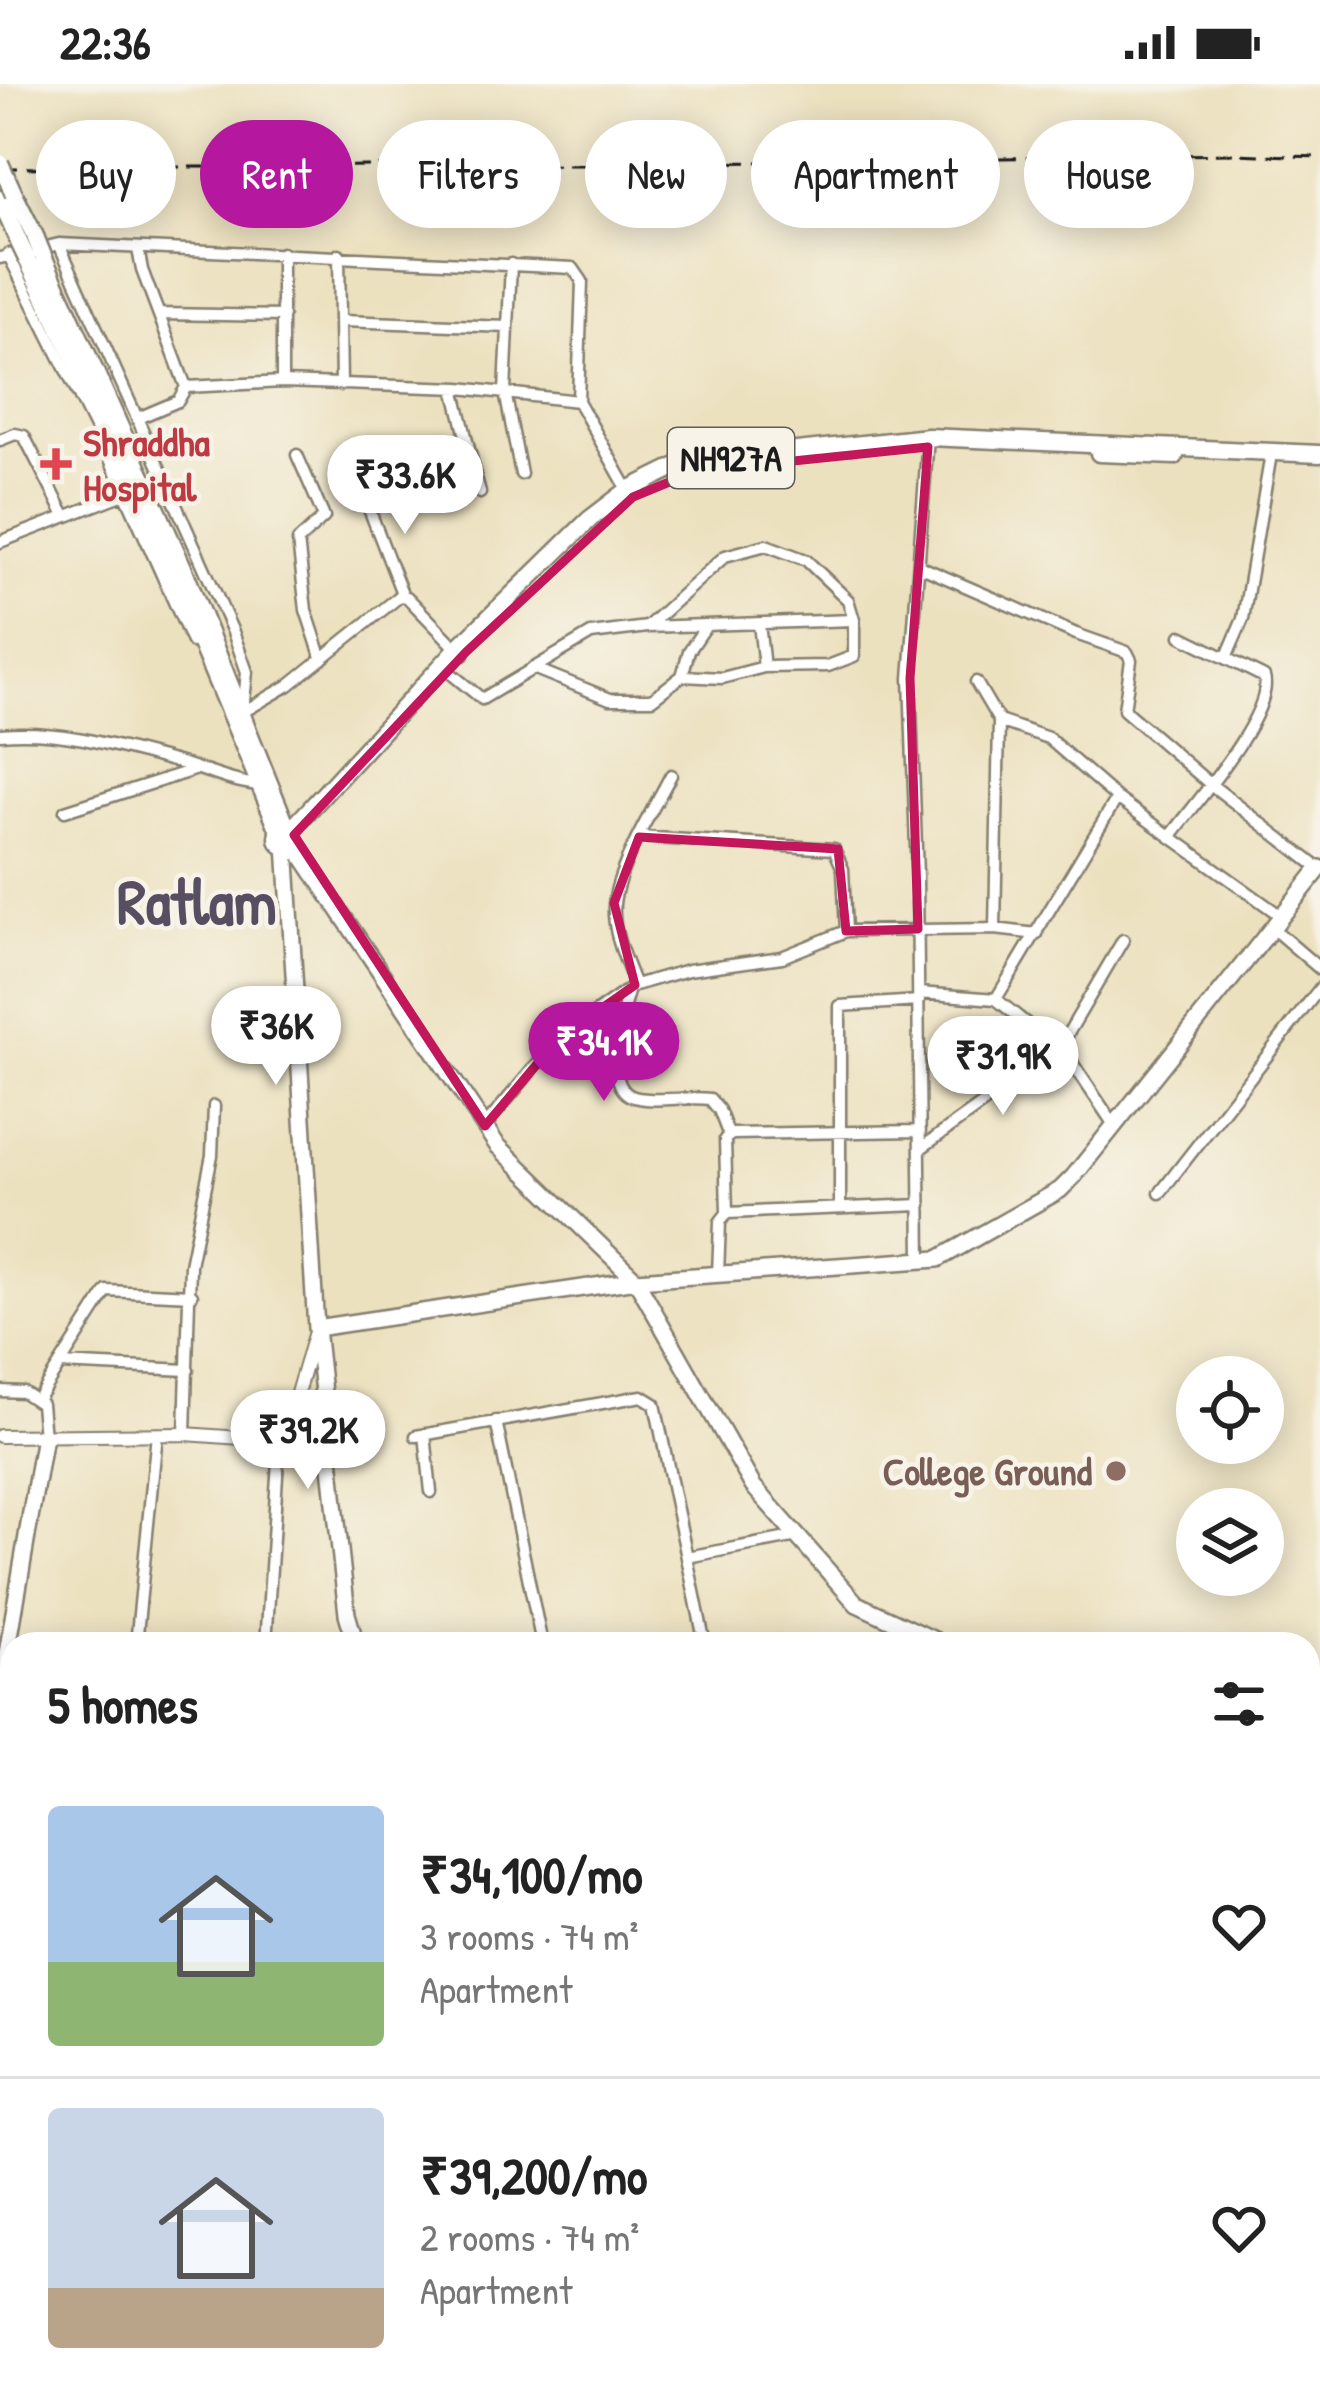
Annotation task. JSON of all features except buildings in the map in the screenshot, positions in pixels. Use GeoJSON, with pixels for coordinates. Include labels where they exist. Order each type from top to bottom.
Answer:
{"type":"FeatureCollection","features":[{"type":"Feature","properties":{"kind":"highway"},"geometry":{"type":"LineString","coordinates":[[0,163],[15,247],[35,257],[182,565],[236,713],[288,836]]}},
{"type":"Feature","properties":{"kind":"highway","name":"NH927A"},"geometry":{"type":"LineString","coordinates":[[288,836],[590,519],[628,490],[683,463],[928,441],[1320,454]]}},
{"type":"Feature","properties":{"kind":"highway","name":"NH927A"},"geometry":{"type":"LineString","coordinates":[[288,836],[448,671],[460,652],[595,525],[633,496],[696,471],[928,441],[1320,464]]}},
{"type":"Feature","properties":{"kind":"highway"},"geometry":{"type":"LineString","coordinates":[[236,713],[258,785],[288,836]]}},
{"type":"Feature","properties":{"kind":"main road"},"geometry":{"type":"LineString","coordinates":[[288,836],[497,1145],[636,1280],[754,1486],[857,1604],[917,1632]]}},
{"type":"Feature","properties":{"kind":"main road"},"geometry":{"type":"LineString","coordinates":[[288,836],[316,1328],[352,1632]]}},
{"type":"Feature","properties":{"kind":"main road"},"geometry":{"type":"LineString","coordinates":[[316,1328],[636,1280],[938,1259],[1060,1190],[1320,868]]}},
{"type":"Feature","properties":{"kind":"main road"},"geometry":{"type":"LineString","coordinates":[[12,1632],[44,1436]]}},
{"type":"Feature","properties":{"kind":"street"},"geometry":{"type":"LineString","coordinates":[[59,244],[233,632],[247,672],[236,713]]}},
{"type":"Feature","properties":{"kind":"street"},"geometry":{"type":"LineString","coordinates":[[236,713],[206,673],[15,247],[59,244],[339,254],[573,268],[582,277],[578,400],[628,490]]}},
{"type":"Feature","properties":{"kind":"street"},"geometry":{"type":"LineString","coordinates":[[138,249],[186,387]]}},
{"type":"Feature","properties":{"kind":"street"},"geometry":{"type":"LineString","coordinates":[[282,253],[282,382]]}},
{"type":"Feature","properties":{"kind":"street"},"geometry":{"type":"LineString","coordinates":[[339,254],[341,385]]}},
{"type":"Feature","properties":{"kind":"street"},"geometry":{"type":"LineString","coordinates":[[511,264],[505,392],[521,474]]}},
{"type":"Feature","properties":{"kind":"street"},"geometry":{"type":"LineString","coordinates":[[159,314],[283,316]]}},
{"type":"Feature","properties":{"kind":"street"},"geometry":{"type":"LineString","coordinates":[[342,321],[508,327]]}},
{"type":"Feature","properties":{"kind":"street"},"geometry":{"type":"LineString","coordinates":[[186,387],[282,382],[454,388],[578,400]]}},
{"type":"Feature","properties":{"kind":"street"},"geometry":{"type":"LineString","coordinates":[[138,418],[178,401],[186,387]]}},
{"type":"Feature","properties":{"kind":"street"},"geometry":{"type":"LineString","coordinates":[[454,388],[479,493]]}},
{"type":"Feature","properties":{"kind":"street"},"geometry":{"type":"LineString","coordinates":[[0,440],[24,436],[65,516]]}},
{"type":"Feature","properties":{"kind":"street"},"geometry":{"type":"LineString","coordinates":[[921,1262],[910,678],[928,441]]}},
{"type":"Feature","properties":{"kind":"street"},"geometry":{"type":"LineString","coordinates":[[297,455],[324,517],[298,541],[306,610],[322,659]]}},
{"type":"Feature","properties":{"kind":"street"},"geometry":{"type":"LineString","coordinates":[[1227,656],[1243,620],[1270,460]]}},
{"type":"Feature","properties":{"kind":"street"},"geometry":{"type":"LineString","coordinates":[[0,541],[124,494]]}},
{"type":"Feature","properties":{"kind":"street"},"geometry":{"type":"LineString","coordinates":[[364,496],[404,596],[460,652]]}},
{"type":"Feature","properties":{"kind":"street"},"geometry":{"type":"LineString","coordinates":[[647,628],[725,556],[766,545],[806,560],[848,600],[854,620],[854,656],[828,666],[764,667],[722,678],[682,676]]}},
{"type":"Feature","properties":{"kind":"street"},"geometry":{"type":"LineString","coordinates":[[919,566],[1126,652],[1131,660],[1124,710],[1320,868]]}},
{"type":"Feature","properties":{"kind":"street"},"geometry":{"type":"LineString","coordinates":[[236,713],[279,692],[404,596]]}},
{"type":"Feature","properties":{"kind":"street"},"geometry":{"type":"LineString","coordinates":[[448,671],[482,699],[591,634],[854,620]]}},
{"type":"Feature","properties":{"kind":"street"},"geometry":{"type":"LineString","coordinates":[[759,624],[764,667]]}},
{"type":"Feature","properties":{"kind":"street"},"geometry":{"type":"LineString","coordinates":[[533,668],[610,699],[652,699],[682,676],[689,651],[706,626]]}},
{"type":"Feature","properties":{"kind":"street"},"geometry":{"type":"LineString","coordinates":[[1170,838],[1251,726],[1267,691],[1264,677],[1181,636]]}},
{"type":"Feature","properties":{"kind":"street"},"geometry":{"type":"LineString","coordinates":[[976,682],[998,721],[995,929]]}},
{"type":"Feature","properties":{"kind":"street"},"geometry":{"type":"LineString","coordinates":[[998,721],[1048,738],[1117,798],[1276,921],[1320,969]]}},
{"type":"Feature","properties":{"kind":"street"},"geometry":{"type":"LineString","coordinates":[[0,734],[74,737],[258,785]]}},
{"type":"Feature","properties":{"kind":"street"},"geometry":{"type":"LineString","coordinates":[[65,811],[197,769]]}},
{"type":"Feature","properties":{"kind":"street"},"geometry":{"type":"LineString","coordinates":[[671,775],[639,837],[614,903],[632,987],[616,1048],[620,1088],[628,1096],[649,1100],[710,1099],[729,1136]]}},
{"type":"Feature","properties":{"kind":"street"},"geometry":{"type":"LineString","coordinates":[[996,999],[1117,798]]}},
{"type":"Feature","properties":{"kind":"street"},"geometry":{"type":"LineString","coordinates":[[639,837],[834,849],[843,868],[846,931]]}},
{"type":"Feature","properties":{"kind":"street"},"geometry":{"type":"LineString","coordinates":[[485,1126],[558,1040],[632,987],[688,970],[782,957],[846,931],[995,929],[1037,934]]}},
{"type":"Feature","properties":{"kind":"street"},"geometry":{"type":"LineString","coordinates":[[920,1149],[1059,1048],[1123,940]]}},
{"type":"Feature","properties":{"kind":"street"},"geometry":{"type":"LineString","coordinates":[[1160,1193],[1320,988]]}},
{"type":"Feature","properties":{"kind":"street"},"geometry":{"type":"LineString","coordinates":[[840,1208],[840,1006],[919,997],[996,999],[1059,1048],[1114,1125]]}},
{"type":"Feature","properties":{"kind":"street"},"geometry":{"type":"LineString","coordinates":[[185,1433],[190,1264],[212,1156],[214,1106]]}},
{"type":"Feature","properties":{"kind":"street"},"geometry":{"type":"LineString","coordinates":[[718,1275],[720,1222],[727,1213],[724,1152],[729,1136],[920,1131]]}},
{"type":"Feature","properties":{"kind":"street"},"geometry":{"type":"LineString","coordinates":[[727,1213],[921,1205]]}},
{"type":"Feature","properties":{"kind":"street"},"geometry":{"type":"LineString","coordinates":[[37,1400],[107,1291],[192,1295]]}},
{"type":"Feature","properties":{"kind":"street"},"geometry":{"type":"LineString","coordinates":[[267,1632],[278,1461],[316,1328]]}},
{"type":"Feature","properties":{"kind":"street"},"geometry":{"type":"LineString","coordinates":[[60,1364],[188,1370]]}},
{"type":"Feature","properties":{"kind":"street"},"geometry":{"type":"LineString","coordinates":[[0,1391],[23,1392],[37,1400],[44,1409],[44,1436]]}},
{"type":"Feature","properties":{"kind":"street"},"geometry":{"type":"LineString","coordinates":[[431,1492],[420,1435],[649,1398],[655,1404],[703,1632]]}},
{"type":"Feature","properties":{"kind":"street"},"geometry":{"type":"LineString","coordinates":[[496,1421],[540,1632]]}},
{"type":"Feature","properties":{"kind":"street"},"geometry":{"type":"LineString","coordinates":[[0,1436],[185,1433],[284,1441]]}},
{"type":"Feature","properties":{"kind":"street"},"geometry":{"type":"LineString","coordinates":[[137,1632],[157,1434]]}},
{"type":"Feature","properties":{"kind":"street"},"geometry":{"type":"LineString","coordinates":[[687,1557],[798,1536]]}},
{"type":"Feature","properties":{"kind":"highlighted area"},"geometry":{"type":"Polygon","coordinates":[[[928,447],[910,678],[918,929],[846,931],[838,849],[639,837],[614,903],[635,985],[558,1039],[485,1126],[294,835],[466,652],[633,497],[696,471],[928,447]]]}},
{"type":"Feature","properties":{"kind":"railway"},"geometry":{"type":"LineString","coordinates":[[0,168],[585,165],[1234,154],[1320,157]]}},
{"type":"Feature","properties":{"kind":"place","name":"Shraddha Hospital"},"geometry":{"type":"Point","coordinates":[56,464]}},
{"type":"Feature","properties":{"kind":"place","name":"College Ground"},"geometry":{"type":"Point","coordinates":[1116,1471]}},
{"type":"Feature","properties":{"kind":"district","name":"Ratlam"},"geometry":{"type":"Point","coordinates":[197,902]}}]}
